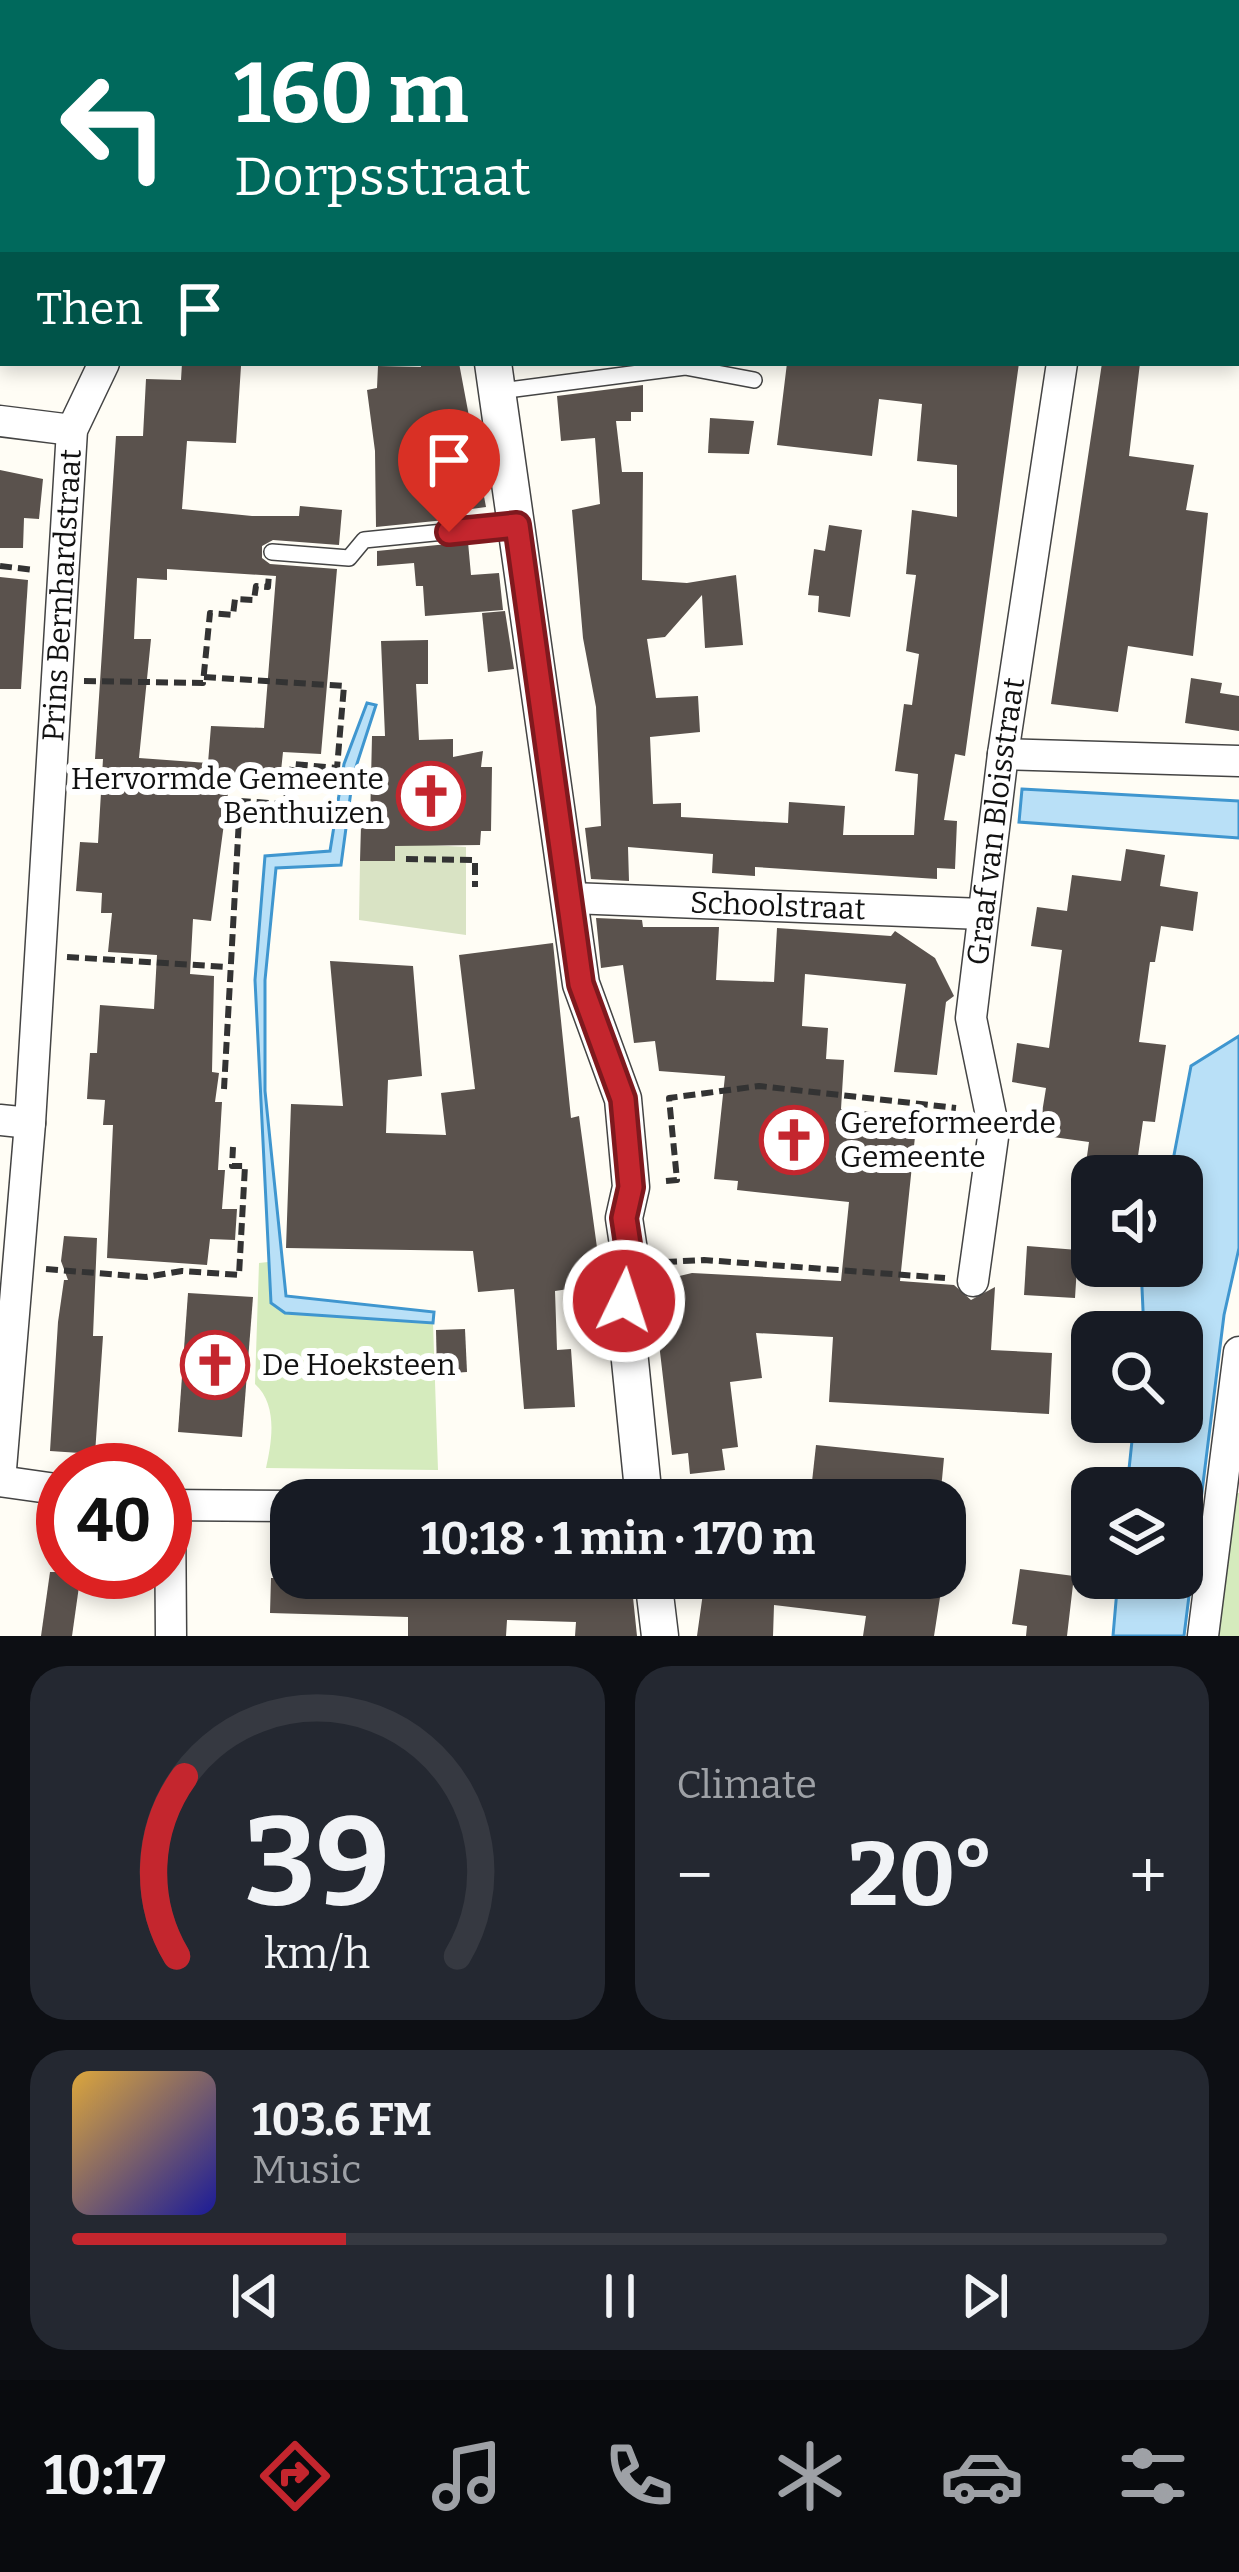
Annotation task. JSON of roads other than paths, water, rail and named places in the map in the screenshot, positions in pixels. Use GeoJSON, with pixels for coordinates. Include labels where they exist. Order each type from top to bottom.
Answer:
{"type":"FeatureCollection","features":[{"type":"Feature","properties":{"kind":"street","name":"Prins Bernhardstraat"},"geometry":{"type":"LineString","coordinates":[[0,1481],[18,1266],[15,1122],[40,956],[72,430],[103,366]]}},
{"type":"Feature","properties":{"kind":"street","name":"Graaf van Bloisstraat"},"geometry":{"type":"LineString","coordinates":[[973,1281],[994,1130],[971,1018],[1003,754],[1062,366]]}},
{"type":"Feature","properties":{"kind":"street"},"geometry":{"type":"LineString","coordinates":[[495,377],[581,984],[623,1099],[631,1187],[624,1218],[631,1264],[624,1301],[642,1479]]}},
{"type":"Feature","properties":{"kind":"street"},"geometry":{"type":"LineString","coordinates":[[0,421],[72,430]]}},
{"type":"Feature","properties":{"kind":"street"},"geometry":{"type":"LineString","coordinates":[[1003,754],[1239,761]]}},
{"type":"Feature","properties":{"kind":"street","name":"Schoolstraat"},"geometry":{"type":"LineString","coordinates":[[571,898],[983,914]]}},
{"type":"Feature","properties":{"kind":"street"},"geometry":{"type":"LineString","coordinates":[[1203,1636],[1239,1352]]}},
{"type":"Feature","properties":{"kind":"street"},"geometry":{"type":"LineString","coordinates":[[0,1481],[36,1486]]}},
{"type":"Feature","properties":{"kind":"street"},"geometry":{"type":"LineString","coordinates":[[192,1505],[270,1507]]}},
{"type":"Feature","properties":{"kind":"street"},"geometry":{"type":"LineString","coordinates":[[170,1599],[171,1636]]}},
{"type":"Feature","properties":{"kind":"street"},"geometry":{"type":"LineString","coordinates":[[656,1599],[660,1636]]}},
{"type":"Feature","properties":{"kind":"lane"},"geometry":{"type":"LineString","coordinates":[[495,377],[685,367],[754,380]]}},
{"type":"Feature","properties":{"kind":"lane"},"geometry":{"type":"LineString","coordinates":[[272,552],[350,558],[364,540],[517,525]]}},
{"type":"Feature","properties":{"kind":"water"},"geometry":{"type":"Polygon","coordinates":[[[367,703],[376,705],[353,776],[341,865],[276,868],[265,980],[265,1091],[286,1296],[434,1312],[433,1323],[285,1313],[271,1303],[255,980],[265,856],[330,851],[344,764],[367,703]]]}},
{"type":"Feature","properties":{"kind":"water"},"geometry":{"type":"Polygon","coordinates":[[[1022,789],[1239,801],[1239,838],[1019,822],[1022,789]]]}},
{"type":"Feature","properties":{"kind":"water"},"geometry":{"type":"Polygon","coordinates":[[[1239,1036],[1239,1248],[1224,1315],[1203,1484],[1203,1467],[1129,1467],[1132,1443],[1203,1443],[1203,1311],[1143,1311],[1142,1287],[1203,1287],[1203,1155],[1174,1155],[1191,1066],[1239,1036]]]}},
{"type":"Feature","properties":{"kind":"water"},"geometry":{"type":"Polygon","coordinates":[[[1116,1599],[1189,1599],[1184,1636],[1113,1636],[1116,1599]]]}},
{"type":"Feature","properties":{"kind":"place","name":"Hervormde Gemeente Benthuizen"},"geometry":{"type":"Point","coordinates":[431,796]}},
{"type":"Feature","properties":{"kind":"place","name":"Gereformeerde Gemeente"},"geometry":{"type":"Point","coordinates":[794,1140]}},
{"type":"Feature","properties":{"kind":"place","name":"De Hoeksteen"},"geometry":{"type":"Point","coordinates":[215,1365]}}]}
